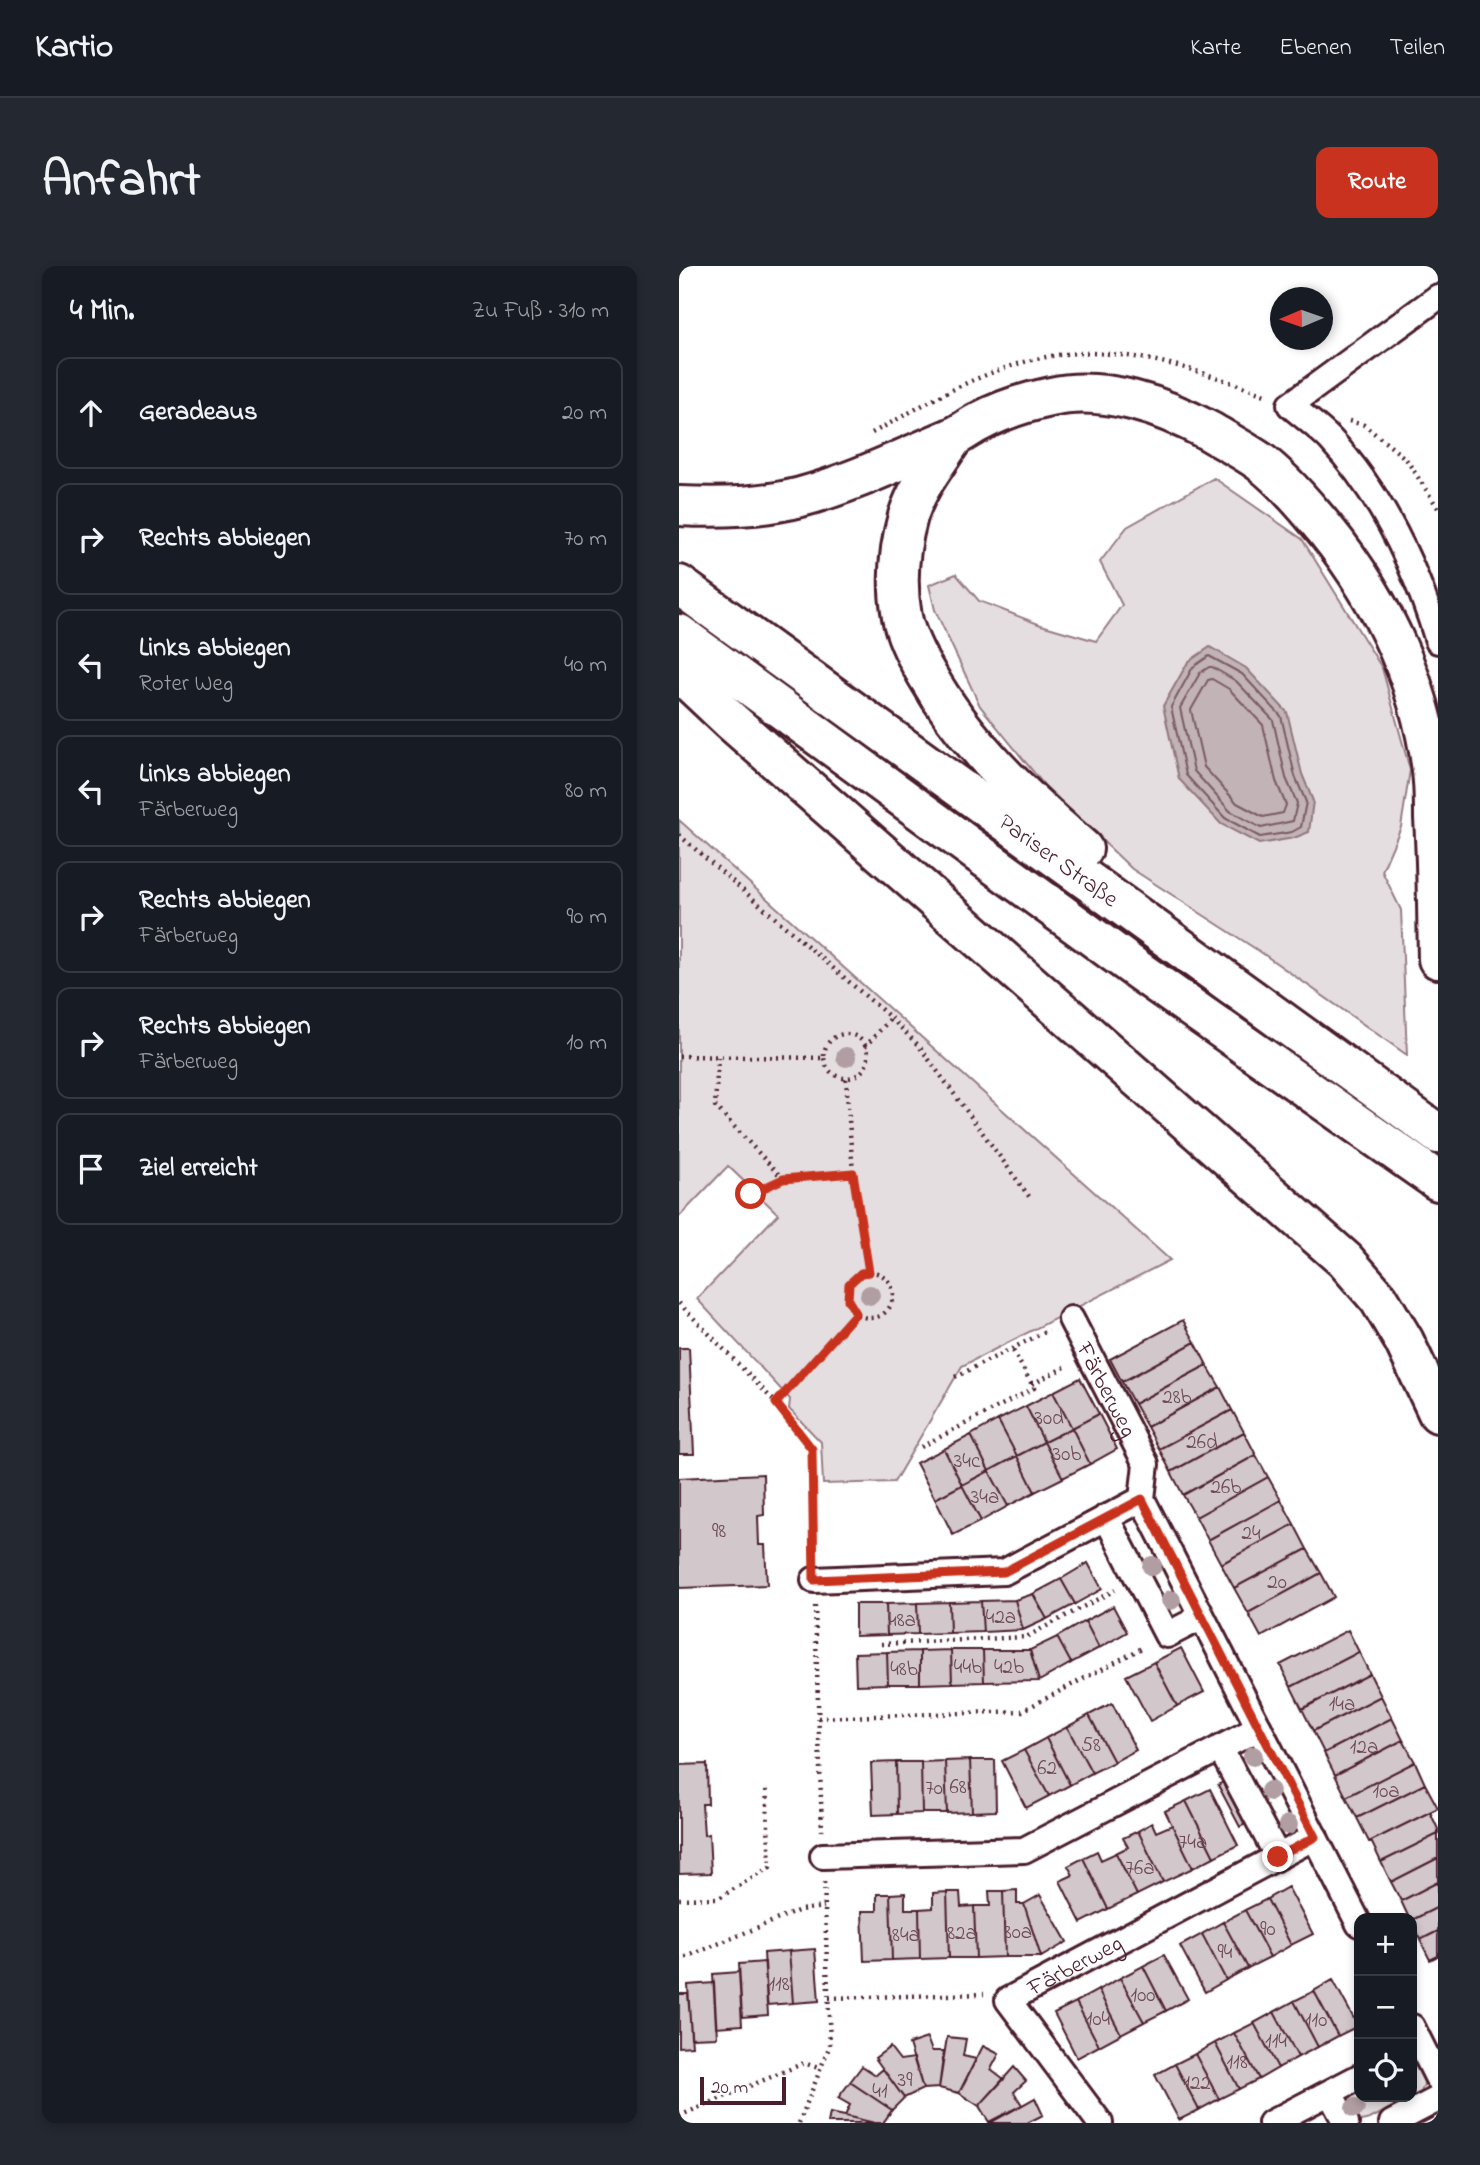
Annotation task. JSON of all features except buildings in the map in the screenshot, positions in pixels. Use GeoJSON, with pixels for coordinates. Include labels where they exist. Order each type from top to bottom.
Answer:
{"type":"FeatureCollection","features":[{"type":"Feature","properties":{"kind":"highway"},"geometry":{"type":"LineString","coordinates":[[679,506],[711,508],[800,497],[841,484],[953,438],[997,414],[1054,396],[1088,393],[1153,406],[1201,427],[1261,462],[1293,491],[1353,564],[1396,643],[1411,683],[1432,773],[1438,959]]}},
{"type":"Feature","properties":{"kind":"highway"},"geometry":{"type":"LineString","coordinates":[[953,438],[919,489],[908,515],[900,552],[902,618],[917,657],[957,722],[1033,806],[1135,894],[1222,977]]}},
{"type":"Feature","properties":{"kind":"highway","name":"Pariser Straße"},"geometry":{"type":"LineString","coordinates":[[679,585],[1426,1126]]}},
{"type":"Feature","properties":{"kind":"highway","name":"Pariser Straße"},"geometry":{"type":"LineString","coordinates":[[679,634],[1142,973],[1427,1173]]}},
{"type":"Feature","properties":{"kind":"highway"},"geometry":{"type":"LineString","coordinates":[[679,672],[731,721],[1345,1260],[1379,1299],[1404,1341],[1438,1413]]}},
{"type":"Feature","properties":{"kind":"street"},"geometry":{"type":"LineString","coordinates":[[1438,297],[1290,405],[1328,437],[1370,488],[1396,533],[1438,641]]}},
{"type":"Feature","properties":{"kind":"street","name":"Färberweg"},"geometry":{"type":"LineString","coordinates":[[1071,1319],[1146,1464],[1142,1499]]}},
{"type":"Feature","properties":{"kind":"street"},"geometry":{"type":"LineString","coordinates":[[814,1580],[1004,1572],[1142,1499],[1354,1914]]}},
{"type":"Feature","properties":{"kind":"street"},"geometry":{"type":"LineString","coordinates":[[1106,1517],[1167,1635],[1202,1617]]}},
{"type":"Feature","properties":{"kind":"street"},"geometry":{"type":"LineString","coordinates":[[823,1856],[1024,1850],[1259,1728]]}},
{"type":"Feature","properties":{"kind":"street"},"geometry":{"type":"LineString","coordinates":[[1220,1748],[1278,1857]]}},
{"type":"Feature","properties":{"kind":"street","name":"Färberweg"},"geometry":{"type":"LineString","coordinates":[[1100,2123],[1008,2000],[1315,1837]]}},
{"type":"Feature","properties":{"kind":"street"},"geometry":{"type":"LineString","coordinates":[[1417,2044],[1438,2079]]}},
{"type":"Feature","properties":{"kind":"street"},"geometry":{"type":"LineString","coordinates":[[1271,2123],[1354,2080]]}},
{"type":"Feature","properties":{"kind":"street"},"geometry":{"type":"LineString","coordinates":[[1330,2093],[1346,2123]]}},
{"type":"Feature","properties":{"kind":"street"},"geometry":{"type":"LineString","coordinates":[[1392,2123],[1438,2099]]}},
{"type":"Feature","properties":{"kind":"path"},"geometry":{"type":"LineString","coordinates":[[1339,418],[1364,425],[1406,459],[1438,508]]}},
{"type":"Feature","properties":{"kind":"path"},"geometry":{"type":"LineString","coordinates":[[679,835],[891,1018],[919,1046],[1031,1199]]}},
{"type":"Feature","properties":{"kind":"path"},"geometry":{"type":"LineString","coordinates":[[865,1047],[891,1018]]}},
{"type":"Feature","properties":{"kind":"path"},"geometry":{"type":"LineString","coordinates":[[840,1035],[855,1036],[865,1047],[868,1054],[865,1068],[860,1074],[846,1079],[833,1075],[828,1070],[824,1058],[828,1043],[840,1035]]}},
{"type":"Feature","properties":{"kind":"path"},"geometry":{"type":"LineString","coordinates":[[679,1056],[824,1058]]}},
{"type":"Feature","properties":{"kind":"path"},"geometry":{"type":"LineString","coordinates":[[718,1057],[715,1106],[783,1179]]}},
{"type":"Feature","properties":{"kind":"path"},"geometry":{"type":"LineString","coordinates":[[846,1079],[853,1173],[869,1272]]}},
{"type":"Feature","properties":{"kind":"path"},"geometry":{"type":"LineString","coordinates":[[751,1194],[783,1179],[853,1173]]}},
{"type":"Feature","properties":{"kind":"path"},"geometry":{"type":"LineString","coordinates":[[869,1272],[876,1273],[892,1287],[892,1302],[889,1308],[877,1317],[862,1317],[848,1300],[849,1284],[861,1273],[869,1272]]}},
{"type":"Feature","properties":{"kind":"path"},"geometry":{"type":"LineString","coordinates":[[679,1303],[776,1403],[812,1449],[814,1580]]}},
{"type":"Feature","properties":{"kind":"path"},"geometry":{"type":"LineString","coordinates":[[776,1403],[856,1313]]}},
{"type":"Feature","properties":{"kind":"path"},"geometry":{"type":"LineString","coordinates":[[955,1377],[1071,1319]]}},
{"type":"Feature","properties":{"kind":"path"},"geometry":{"type":"LineString","coordinates":[[1012,1349],[1032,1384]]}},
{"type":"Feature","properties":{"kind":"path","name":"Färberweg"},"geometry":{"type":"LineString","coordinates":[[921,1447],[1034,1388],[1032,1384],[1067,1366]]}},
{"type":"Feature","properties":{"kind":"path"},"geometry":{"type":"LineString","coordinates":[[881,1644],[1025,1637],[1137,1579]]}},
{"type":"Feature","properties":{"kind":"path"},"geometry":{"type":"LineString","coordinates":[[818,1718],[1022,1710],[1167,1635]]}},
{"type":"Feature","properties":{"kind":"path"},"geometry":{"type":"LineString","coordinates":[[679,1899],[719,1898],[770,1867],[766,1786]]}},
{"type":"Feature","properties":{"kind":"path"},"geometry":{"type":"LineString","coordinates":[[679,1959],[800,1910],[824,1907]]}},
{"type":"Feature","properties":{"kind":"path"},"geometry":{"type":"LineString","coordinates":[[828,1998],[995,1993],[1008,2000]]}},
{"type":"Feature","properties":{"kind":"path"},"geometry":{"type":"LineString","coordinates":[[679,2116],[804,2063],[821,2069]]}},
{"type":"Feature","properties":{"kind":"shaded area"},"geometry":{"type":"Polygon","coordinates":[[[1214,478],[1302,539],[1382,668],[1410,770],[1401,827],[1382,871],[1401,910],[1407,1055],[1262,953],[1132,869],[1044,785],[980,706],[935,610],[929,585],[956,574],[979,601],[1041,625],[1096,641],[1122,605],[1100,562],[1127,527],[1214,478]]]}},
{"type":"Feature","properties":{"kind":"shaded area"},"geometry":{"type":"Polygon","coordinates":[[[679,820],[1170,1260],[962,1366],[894,1482],[823,1484],[821,1442],[789,1409],[790,1399],[697,1299],[778,1214],[728,1166],[679,1217],[679,820]]]}},
{"type":"Feature","properties":{"kind":"shaded area"},"geometry":{"type":"Polygon","coordinates":[[[1417,2068],[1424,2080],[1421,2092],[1417,2094],[1417,2068]]]}},
{"type":"Feature","properties":{"kind":"shaded area"},"geometry":{"type":"Polygon","coordinates":[[[1354,2091],[1354,2102],[1402,2102],[1361,2121],[1354,2119],[1347,2101],[1354,2091]]]}},
{"type":"Feature","properties":{"kind":"water"},"geometry":{"type":"Polygon","coordinates":[[[1210,647],[1246,668],[1287,712],[1302,774],[1313,801],[1309,832],[1294,838],[1259,844],[1221,824],[1179,779],[1163,706],[1188,662],[1210,647]]]}},
{"type":"Feature","properties":{"kind":"route"},"geometry":{"type":"LineString","coordinates":[[751,1194],[783,1179],[853,1173],[869,1272],[861,1273],[849,1284],[848,1300],[856,1313],[776,1403],[812,1449],[814,1580],[1004,1572],[1142,1499],[1315,1837],[1278,1857]]}}]}
